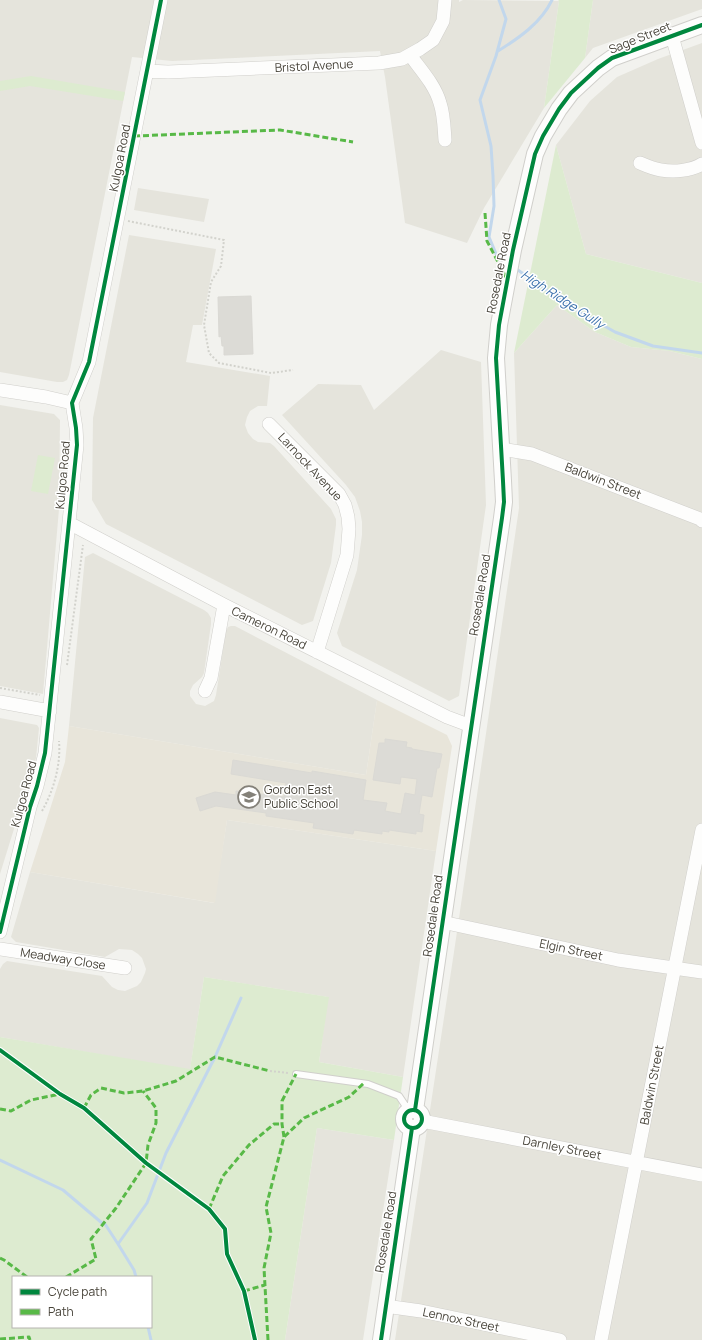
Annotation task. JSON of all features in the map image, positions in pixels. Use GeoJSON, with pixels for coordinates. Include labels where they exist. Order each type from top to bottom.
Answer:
{"type":"FeatureCollection","features":[{"type":"Feature","properties":{"kind":"street","name":"Kulgoa Road"},"geometry":{"type":"LineString","coordinates":[[0,932],[2,918],[45,753],[77,445],[72,403],[89,362],[161,0]]}},
{"type":"Feature","properties":{"kind":"street","name":"Bristol Avenue"},"geometry":{"type":"LineString","coordinates":[[148,71],[168,72],[379,63],[402,59],[433,40],[443,21],[445,0]]}},
{"type":"Feature","properties":{"kind":"street","name":"Sage Street"},"geometry":{"type":"LineString","coordinates":[[571,93],[598,68],[612,58],[702,24]]}},
{"type":"Feature","properties":{"kind":"street"},"geometry":{"type":"LineString","coordinates":[[672,36],[702,144]]}},
{"type":"Feature","properties":{"kind":"street"},"geometry":{"type":"LineString","coordinates":[[410,55],[430,82],[440,101],[443,114],[445,140]]}},
{"type":"Feature","properties":{"kind":"street","name":"Rosedale Road"},"geometry":{"type":"LineString","coordinates":[[381,1340],[415,1117],[442,922],[504,502],[496,358],[499,325],[513,250],[535,154],[558,109],[571,93]]}},
{"type":"Feature","properties":{"kind":"street"},"geometry":{"type":"LineString","coordinates":[[640,163],[660,170],[697,168],[702,164]]}},
{"type":"Feature","properties":{"kind":"street"},"geometry":{"type":"LineString","coordinates":[[0,390],[46,397],[72,403]]}},
{"type":"Feature","properties":{"kind":"street","name":"Larnock Avenue"},"geometry":{"type":"LineString","coordinates":[[269,424],[338,494],[345,505],[348,517],[349,529],[347,555],[317,652]]}},
{"type":"Feature","properties":{"kind":"street","name":"Baldwin Street"},"geometry":{"type":"LineString","coordinates":[[501,449],[532,454],[702,521]]}},
{"type":"Feature","properties":{"kind":"street","name":"Cameron Road"},"geometry":{"type":"LineString","coordinates":[[69,522],[224,605],[447,717],[471,726]]}},
{"type":"Feature","properties":{"kind":"street"},"geometry":{"type":"LineString","coordinates":[[205,691],[211,678],[224,605]]}},
{"type":"Feature","properties":{"kind":"street"},"geometry":{"type":"LineString","coordinates":[[0,702],[50,711]]}},
{"type":"Feature","properties":{"kind":"street","name":"Baldwin Street"},"geometry":{"type":"LineString","coordinates":[[601,1340],[702,830]]}},
{"type":"Feature","properties":{"kind":"street","name":"Elgin Street"},"geometry":{"type":"LineString","coordinates":[[442,922],[618,960],[702,972]]}},
{"type":"Feature","properties":{"kind":"street","name":"Meadway Close"},"geometry":{"type":"LineString","coordinates":[[0,949],[125,968]]}},
{"type":"Feature","properties":{"kind":"street","name":"Darnley Street"},"geometry":{"type":"LineString","coordinates":[[415,1117],[702,1176]]}},
{"type":"Feature","properties":{"kind":"street","name":"Lennox Street"},"geometry":{"type":"LineString","coordinates":[[385,1306],[421,1311],[560,1340]]}},
{"type":"Feature","properties":{"kind":"lane"},"geometry":{"type":"LineString","coordinates":[[296,1074],[368,1084],[399,1096],[415,1117]]}},
{"type":"Feature","properties":{"kind":"path"},"geometry":{"type":"LineString","coordinates":[[118,219],[224,240],[221,266],[211,282],[204,325],[209,354],[219,364],[271,374],[294,370]]}},
{"type":"Feature","properties":{"kind":"path"},"geometry":{"type":"LineString","coordinates":[[0,688],[45,696]]}},
{"type":"Feature","properties":{"kind":"path"},"geometry":{"type":"LineString","coordinates":[[270,1070],[296,1074]]}},
{"type":"Feature","properties":{"kind":"shaded area"},"geometry":{"type":"Polygon","coordinates":[[[0,0],[559,1],[544,108],[484,208],[467,243],[405,223],[385,77],[380,51],[172,61],[132,57],[69,375],[67,380],[57,382],[0,372],[0,0]]]}},
{"type":"Feature","properties":{"kind":"shaded area"},"geometry":{"type":"Polygon","coordinates":[[[593,0],[702,0],[702,9],[593,48],[585,58],[593,0]]]}},
{"type":"Feature","properties":{"kind":"shaded area"},"geometry":{"type":"Polygon","coordinates":[[[702,43],[702,283],[586,254],[556,145],[590,101],[617,77],[658,59],[702,43]]]}},
{"type":"Feature","properties":{"kind":"shaded area"},"geometry":{"type":"Polygon","coordinates":[[[138,188],[209,199],[204,222],[134,210],[138,188]]]}},
{"type":"Feature","properties":{"kind":"shaded area"},"geometry":{"type":"Polygon","coordinates":[[[129,235],[216,249],[202,325],[193,325],[186,362],[270,376],[267,406],[258,406],[250,411],[245,425],[248,433],[258,442],[270,443],[274,446],[331,509],[336,519],[331,563],[313,621],[302,625],[106,524],[92,500],[93,418],[129,235]]]}},
{"type":"Feature","properties":{"kind":"shaded area"},"geometry":{"type":"Polygon","coordinates":[[[557,305],[595,332],[631,347],[670,351],[702,359],[702,1340],[395,1340],[519,508],[514,353],[557,305]]]}},
{"type":"Feature","properties":{"kind":"shaded area"},"geometry":{"type":"Polygon","coordinates":[[[441,350],[481,362],[486,505],[459,696],[449,701],[342,646],[337,633],[357,570],[362,535],[360,511],[355,497],[346,485],[282,415],[318,384],[361,385],[374,410],[441,350]]]}},
{"type":"Feature","properties":{"kind":"shaded area"},"geometry":{"type":"Polygon","coordinates":[[[0,405],[54,414],[60,420],[59,509],[43,694],[0,686],[0,405]]]}},
{"type":"Feature","properties":{"kind":"shaded area"},"geometry":{"type":"Polygon","coordinates":[[[93,553],[208,613],[211,618],[211,624],[204,673],[202,677],[193,685],[190,691],[190,696],[196,704],[205,706],[214,701],[226,631],[228,627],[231,626],[235,626],[377,700],[366,775],[69,726],[85,557],[93,553]]]}},
{"type":"Feature","properties":{"kind":"shaded area","name":"Gordon East Public School"},"geometry":{"type":"Polygon","coordinates":[[[377,700],[447,735],[452,746],[436,851],[227,820],[215,903],[30,872],[65,762],[69,726],[366,775],[377,700]]]}},
{"type":"Feature","properties":{"kind":"shaded area"},"geometry":{"type":"Polygon","coordinates":[[[0,718],[37,725],[39,728],[36,758],[0,874],[0,718]]]}},
{"type":"Feature","properties":{"kind":"shaded area"},"geometry":{"type":"Polygon","coordinates":[[[227,820],[436,851],[403,1077],[319,1062],[328,997],[204,977],[190,1070],[0,1037],[0,969],[7,961],[102,976],[112,987],[125,991],[137,986],[141,982],[146,969],[142,958],[132,950],[119,949],[105,957],[16,942],[11,937],[30,872],[214,903],[227,820]]]}},
{"type":"Feature","properties":{"kind":"shaded area"},"geometry":{"type":"Polygon","coordinates":[[[317,1128],[394,1140],[363,1340],[285,1340],[317,1128]]]}},
{"type":"Feature","properties":{"kind":"green space"},"geometry":{"type":"Polygon","coordinates":[[[558,0],[593,0],[585,58],[544,108],[559,1],[558,0]]]}},
{"type":"Feature","properties":{"kind":"green space"},"geometry":{"type":"Polygon","coordinates":[[[31,76],[125,92],[123,101],[30,86],[0,91],[0,81],[31,76]]]}},
{"type":"Feature","properties":{"kind":"green space"},"geometry":{"type":"Polygon","coordinates":[[[556,145],[586,254],[702,283],[702,359],[670,351],[631,347],[595,332],[557,305],[514,353],[556,145]]]}},
{"type":"Feature","properties":{"kind":"green space"},"geometry":{"type":"Polygon","coordinates":[[[38,455],[55,458],[48,494],[31,491],[38,455]]]}},
{"type":"Feature","properties":{"kind":"green space"},"geometry":{"type":"Polygon","coordinates":[[[204,977],[329,997],[319,1062],[403,1077],[394,1140],[317,1128],[285,1340],[0,1340],[0,1037],[190,1069],[204,977]]]}},
{"type":"Feature","properties":{"kind":"building"},"geometry":{"type":"Polygon","coordinates":[[[251,296],[253,354],[224,355],[224,346],[222,346],[221,336],[219,337],[218,297],[251,296]]]}},
{"type":"Feature","properties":{"kind":"building"},"geometry":{"type":"Polygon","coordinates":[[[385,739],[407,742],[406,747],[412,749],[442,754],[439,768],[437,768],[432,797],[422,795],[419,814],[424,815],[422,832],[416,831],[416,834],[389,830],[389,832],[382,831],[382,834],[354,830],[353,834],[313,828],[314,823],[266,816],[266,813],[216,806],[200,811],[196,798],[215,792],[236,795],[236,791],[284,797],[286,783],[231,774],[233,760],[366,780],[363,800],[387,803],[385,811],[401,814],[405,793],[415,795],[417,779],[401,777],[400,784],[373,780],[379,743],[385,743],[385,739]]]}},
{"type":"Feature","properties":{"kind":"waterway","name":"High Ridge Gully"},"geometry":{"type":"LineString","coordinates":[[499,0],[506,19],[496,56],[480,100],[491,146],[493,176],[494,206],[489,237],[497,256],[505,262]]}},
{"type":"Feature","properties":{"kind":"waterway"},"geometry":{"type":"LineString","coordinates":[[498,51],[514,41],[536,23],[552,0]]}},
{"type":"Feature","properties":{"kind":"waterway","name":"High Ridge Gully"},"geometry":{"type":"LineString","coordinates":[[515,268],[571,307],[615,332],[653,346],[702,353]]}},
{"type":"Feature","properties":{"kind":"waterway"},"geometry":{"type":"LineString","coordinates":[[136,1276],[134,1270],[118,1244],[147,1203],[166,1153],[215,1057],[241,998]]}},
{"type":"Feature","properties":{"kind":"waterway"},"geometry":{"type":"LineString","coordinates":[[0,1160],[63,1190],[102,1223]]}},
{"type":"Feature","properties":{"kind":"waterway"},"geometry":{"type":"LineString","coordinates":[[105,1224],[118,1244]]}},
{"type":"Feature","properties":{"kind":"waterway"},"geometry":{"type":"LineString","coordinates":[[148,1328],[151,1340]]}},
{"type":"Feature","properties":{"kind":"marked path"},"geometry":{"type":"LineString","coordinates":[[134,136],[280,130],[353,142]]}},
{"type":"Feature","properties":{"kind":"marked path"},"geometry":{"type":"LineString","coordinates":[[485,213],[487,241],[507,279]]}},
{"type":"Feature","properties":{"kind":"marked path"},"geometry":{"type":"LineString","coordinates":[[84,1108],[91,1095],[101,1088],[124,1093],[143,1091],[176,1081],[215,1057],[270,1071]]}},
{"type":"Feature","properties":{"kind":"marked path"},"geometry":{"type":"LineString","coordinates":[[284,1137],[282,1124],[282,1101],[296,1074]]}},
{"type":"Feature","properties":{"kind":"marked path"},"geometry":{"type":"LineString","coordinates":[[268,1340],[264,1268],[271,1233],[266,1207],[284,1137],[304,1118],[349,1097],[364,1083]]}},
{"type":"Feature","properties":{"kind":"marked path"},"geometry":{"type":"LineString","coordinates":[[68,1276],[96,1259],[91,1239],[116,1208],[146,1163],[148,1145],[156,1123],[156,1108],[143,1091]]}},
{"type":"Feature","properties":{"kind":"marked path"},"geometry":{"type":"LineString","coordinates":[[0,1109],[11,1111],[31,1100],[60,1094]]}},
{"type":"Feature","properties":{"kind":"marked path"},"geometry":{"type":"LineString","coordinates":[[209,1209],[223,1176],[249,1145],[274,1124],[282,1124]]}},
{"type":"Feature","properties":{"kind":"marked path"},"geometry":{"type":"LineString","coordinates":[[0,1258],[26,1276]]}},
{"type":"Feature","properties":{"kind":"marked path"},"geometry":{"type":"LineString","coordinates":[[244,1291],[265,1285]]}},
{"type":"Feature","properties":{"kind":"marked path"},"geometry":{"type":"LineString","coordinates":[[0,1339],[29,1337],[30,1340]]}},
{"type":"Feature","properties":{"kind":"cycle path"},"geometry":{"type":"LineString","coordinates":[[0,932],[30,807],[45,753],[77,445],[72,403],[89,362],[161,0]]}},
{"type":"Feature","properties":{"kind":"cycle path"},"geometry":{"type":"LineString","coordinates":[[415,1110],[504,502],[496,358],[499,325],[513,250],[535,154],[543,136],[559,109],[571,93],[598,68],[612,58],[702,25]]}},
{"type":"Feature","properties":{"kind":"cycle path"},"geometry":{"type":"LineString","coordinates":[[0,1050],[60,1094],[84,1108],[146,1163],[209,1209],[225,1229],[227,1254],[244,1291],[255,1340]]}},
{"type":"Feature","properties":{"kind":"cycle path"},"geometry":{"type":"LineString","coordinates":[[413,1110],[419,1113],[422,1119],[419,1125],[413,1128],[407,1125],[404,1119],[407,1113],[413,1110]]}},
{"type":"Feature","properties":{"kind":"cycle path"},"geometry":{"type":"LineString","coordinates":[[381,1340],[412,1128]]}},
{"type":"Feature","properties":{"kind":"place","name":"Gordon East Public School"},"geometry":{"type":"Point","coordinates":[249,797]}}]}
